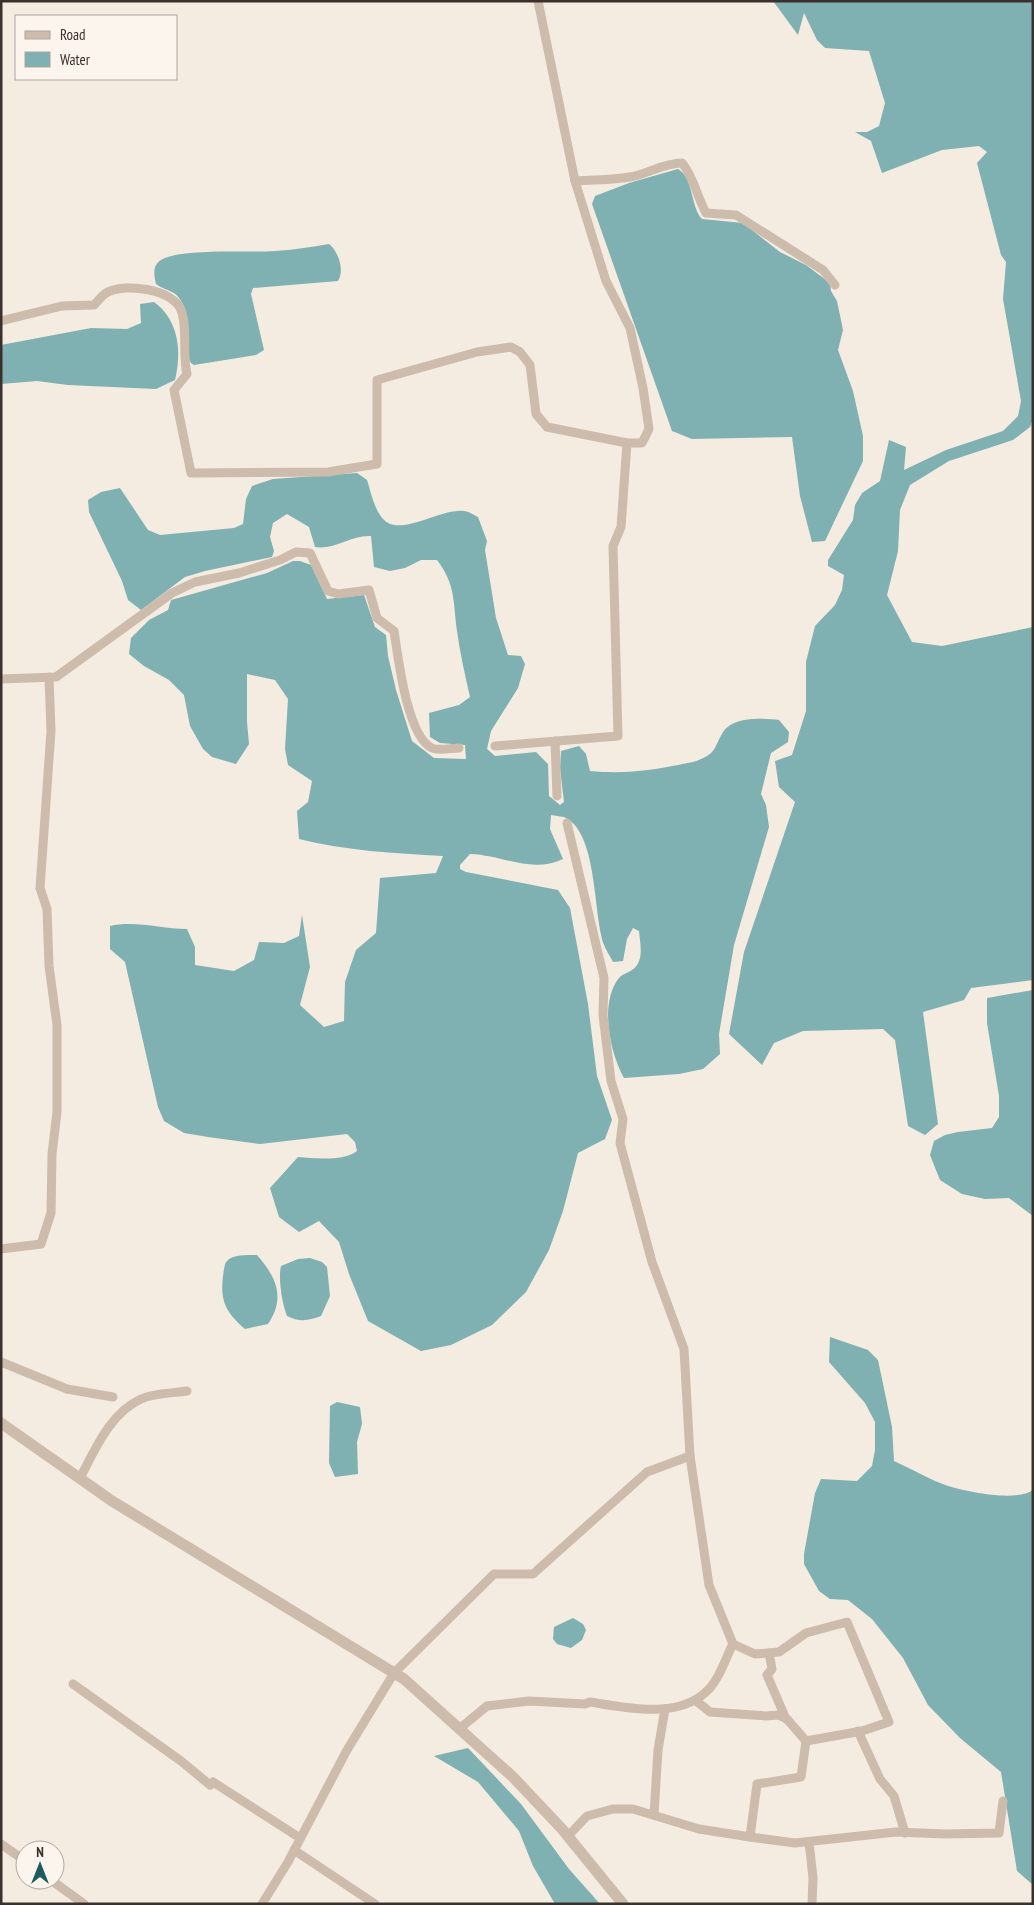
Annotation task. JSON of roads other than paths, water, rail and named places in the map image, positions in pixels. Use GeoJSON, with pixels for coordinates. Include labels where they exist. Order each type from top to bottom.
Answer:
{"type":"FeatureCollection","features":[{"type":"Feature","properties":{"kind":"street"},"geometry":{"type":"LineString","coordinates":[[1,321],[62,306],[94,305],[108,292],[135,288],[167,294],[180,309],[184,333],[183,358],[187,374],[174,390],[191,473],[328,472],[378,464],[377,380],[477,352],[512,347],[520,352],[530,365],[536,414],[547,428],[627,443],[642,443],[649,428],[643,388],[630,328],[606,281],[575,181],[538,1]]}},
{"type":"Feature","properties":{"kind":"street"},"geometry":{"type":"LineString","coordinates":[[575,181],[629,178],[654,172],[668,163],[682,163],[689,171],[698,199],[706,213],[736,215],[822,270],[835,284]]}},
{"type":"Feature","properties":{"kind":"street"},"geometry":{"type":"LineString","coordinates":[[495,746],[618,736],[613,546],[621,527],[627,443]]}},
{"type":"Feature","properties":{"kind":"street"},"geometry":{"type":"LineString","coordinates":[[1,679],[56,677],[172,593],[194,582],[239,573],[296,552],[310,553],[328,591],[338,594],[370,590],[377,618],[394,631],[401,675],[412,719],[426,744],[433,749],[459,748]]}},
{"type":"Feature","properties":{"kind":"street"},"geometry":{"type":"LineString","coordinates":[[1,1249],[42,1244],[51,1213],[52,1154],[57,1112],[57,1025],[49,966],[47,909],[40,888],[51,731],[49,677]]}},
{"type":"Feature","properties":{"kind":"street"},"geometry":{"type":"LineString","coordinates":[[555,742],[557,796]]}},
{"type":"Feature","properties":{"kind":"street"},"geometry":{"type":"LineString","coordinates":[[567,823],[604,978],[602,1015],[611,1081],[623,1120],[620,1142],[652,1262],[684,1349],[690,1456],[709,1586],[733,1644],[755,1654],[779,1652],[806,1633],[847,1622],[889,1722],[858,1731],[806,1741]]}},
{"type":"Feature","properties":{"kind":"street"},"geometry":{"type":"LineString","coordinates":[[1,1362],[67,1389],[112,1397]]}},
{"type":"Feature","properties":{"kind":"street"},"geometry":{"type":"LineString","coordinates":[[80,1478],[101,1439],[121,1413],[142,1398],[188,1391]]}},
{"type":"Feature","properties":{"kind":"street"},"geometry":{"type":"LineString","coordinates":[[1,1423],[112,1501],[404,1679],[506,1771],[568,1836],[623,1904]]}},
{"type":"Feature","properties":{"kind":"street"},"geometry":{"type":"LineString","coordinates":[[262,1904],[294,1850],[347,1750],[394,1673],[494,1574],[533,1574],[647,1472],[690,1456]]}},
{"type":"Feature","properties":{"kind":"street"},"geometry":{"type":"LineString","coordinates":[[459,1729],[487,1706],[529,1701],[585,1704],[590,1702],[634,1709],[664,1709],[694,1700],[710,1688],[733,1644]]}},
{"type":"Feature","properties":{"kind":"street"},"geometry":{"type":"LineString","coordinates":[[769,1653],[772,1669],[767,1675],[786,1719],[806,1741]]}},
{"type":"Feature","properties":{"kind":"street"},"geometry":{"type":"LineString","coordinates":[[73,1684],[181,1761],[210,1785],[213,1782],[245,1805],[300,1838]]}},
{"type":"Feature","properties":{"kind":"street"},"geometry":{"type":"LineString","coordinates":[[694,1700],[710,1712],[778,1715],[786,1719]]}},
{"type":"Feature","properties":{"kind":"street"},"geometry":{"type":"LineString","coordinates":[[654,1815],[658,1750],[664,1709]]}},
{"type":"Feature","properties":{"kind":"street"},"geometry":{"type":"LineString","coordinates":[[858,1731],[880,1779],[894,1796],[905,1833]]}},
{"type":"Feature","properties":{"kind":"street"},"geometry":{"type":"LineString","coordinates":[[750,1837],[757,1784],[801,1777],[806,1741]]}},
{"type":"Feature","properties":{"kind":"street"},"geometry":{"type":"LineString","coordinates":[[568,1836],[587,1816],[613,1809],[632,1809],[699,1829],[796,1843],[905,1833],[999,1833],[1003,1801]]}},
{"type":"Feature","properties":{"kind":"street"},"geometry":{"type":"LineString","coordinates":[[809,1842],[813,1878],[812,1904]]}},
{"type":"Feature","properties":{"kind":"street"},"geometry":{"type":"LineString","coordinates":[[1,1844],[15,1854]]}},
{"type":"Feature","properties":{"kind":"street"},"geometry":{"type":"LineString","coordinates":[[294,1850],[376,1904]]}},
{"type":"Feature","properties":{"kind":"street"},"geometry":{"type":"LineString","coordinates":[[65,1890],[84,1904]]}},
{"type":"Feature","properties":{"kind":"water"},"geometry":{"type":"Polygon","coordinates":[[[773,1],[1033,1],[1033,419],[1030,427],[1013,440],[949,461],[910,485],[900,510],[898,551],[887,595],[912,642],[942,646],[1033,627],[1033,980],[971,988],[964,1000],[923,1012],[938,1124],[925,1135],[908,1126],[895,1040],[883,1029],[803,1031],[774,1043],[762,1065],[729,1034],[744,952],[795,802],[779,787],[775,761],[792,755],[806,711],[806,662],[815,626],[835,605],[842,590],[844,575],[828,566],[828,560],[853,520],[855,505],[862,493],[880,481],[889,440],[906,447],[904,470],[946,450],[1003,431],[1018,416],[1021,401],[1003,299],[1006,262],[1001,255],[977,163],[987,152],[979,146],[942,150],[882,173],[871,141],[855,132],[867,132],[879,126],[885,103],[869,51],[825,48],[817,40],[804,13],[798,35],[773,1]]]}},
{"type":"Feature","properties":{"kind":"water"},"geometry":{"type":"Polygon","coordinates":[[[678,169],[687,179],[695,207],[702,219],[743,223],[780,252],[806,265],[830,283],[831,291],[837,301],[843,330],[838,350],[853,391],[863,436],[863,461],[825,541],[812,542],[800,496],[792,437],[692,439],[672,431],[592,204],[595,196],[629,183],[678,169]]]}},
{"type":"Feature","properties":{"kind":"water"},"geometry":{"type":"Polygon","coordinates":[[[329,244],[335,251],[341,266],[338,281],[253,288],[251,294],[264,350],[256,355],[194,365],[191,363],[187,349],[187,316],[177,295],[156,284],[154,271],[158,262],[170,256],[199,252],[275,251],[329,244]]]}},
{"type":"Feature","properties":{"kind":"water"},"geometry":{"type":"Polygon","coordinates":[[[154,302],[169,318],[176,337],[178,359],[175,380],[156,389],[68,385],[37,381],[1,384],[1,345],[91,328],[127,329],[141,323],[140,304],[154,302]]]}},
{"type":"Feature","properties":{"kind":"water"},"geometry":{"type":"Polygon","coordinates":[[[357,473],[367,480],[377,510],[383,519],[390,524],[410,524],[454,511],[466,511],[478,517],[487,541],[485,550],[496,618],[508,655],[521,656],[525,664],[518,688],[491,731],[487,749],[495,756],[536,752],[548,764],[549,796],[560,805],[564,802],[560,768],[561,751],[579,746],[586,754],[590,771],[634,771],[667,767],[698,760],[715,749],[726,728],[740,721],[748,719],[779,720],[789,732],[788,742],[771,753],[761,794],[766,805],[769,827],[734,945],[719,1034],[720,1054],[703,1069],[679,1074],[624,1078],[614,1055],[611,1042],[608,1014],[609,1001],[613,988],[619,978],[632,970],[639,962],[641,952],[639,931],[633,928],[627,939],[623,961],[613,962],[604,945],[593,877],[584,841],[576,827],[566,818],[551,815],[550,829],[563,859],[540,865],[470,854],[460,865],[460,869],[466,872],[558,890],[570,908],[588,1004],[597,1076],[612,1120],[605,1139],[578,1153],[563,1211],[549,1250],[526,1292],[492,1325],[451,1345],[421,1351],[368,1321],[349,1274],[339,1242],[319,1221],[299,1232],[279,1217],[270,1188],[298,1157],[344,1157],[357,1151],[355,1142],[347,1134],[260,1144],[184,1133],[164,1121],[158,1107],[125,962],[110,949],[110,926],[139,924],[187,929],[195,947],[195,965],[234,971],[254,960],[259,942],[284,943],[299,936],[302,915],[310,967],[300,1005],[324,1027],[344,1021],[345,982],[356,950],[376,933],[380,878],[436,873],[443,856],[352,849],[299,839],[297,811],[308,802],[312,781],[288,765],[285,749],[288,699],[275,680],[247,674],[249,744],[236,764],[212,757],[203,749],[190,726],[184,695],[169,680],[144,666],[129,654],[131,638],[149,620],[168,610],[171,600],[267,573],[293,561],[300,561],[311,565],[327,599],[364,595],[375,627],[386,635],[388,656],[396,690],[412,741],[434,758],[466,759],[465,745],[440,743],[430,737],[429,713],[459,705],[470,697],[457,631],[453,594],[448,578],[437,560],[421,560],[405,568],[390,571],[374,567],[371,536],[364,536],[329,546],[315,547],[309,527],[287,514],[273,523],[270,537],[274,551],[272,557],[185,577],[141,610],[128,600],[122,581],[89,512],[88,500],[101,492],[120,488],[148,530],[160,535],[234,528],[243,524],[246,499],[252,486],[273,479],[357,473]]]}},
{"type":"Feature","properties":{"kind":"water"},"geometry":{"type":"Polygon","coordinates":[[[1033,990],[1033,1216],[1009,1198],[985,1199],[962,1194],[940,1180],[930,1155],[934,1141],[945,1135],[958,1132],[992,1128],[999,1117],[999,1096],[987,1023],[987,998],[1033,990]]]}},
{"type":"Feature","properties":{"kind":"water"},"geometry":{"type":"Polygon","coordinates":[[[257,1255],[274,1279],[277,1305],[268,1324],[245,1329],[233,1317],[226,1306],[222,1293],[224,1268],[227,1261],[233,1257],[257,1255]]]}},
{"type":"Feature","properties":{"kind":"water"},"geometry":{"type":"Polygon","coordinates":[[[310,1258],[322,1262],[327,1267],[330,1296],[321,1316],[300,1320],[287,1316],[282,1298],[280,1271],[281,1266],[298,1259],[310,1258]]]}},
{"type":"Feature","properties":{"kind":"water"},"geometry":{"type":"Polygon","coordinates":[[[830,1337],[868,1350],[878,1360],[892,1427],[894,1461],[941,1484],[967,1491],[1004,1496],[1025,1494],[1033,1490],[1033,1885],[1017,1871],[1001,1772],[960,1738],[928,1705],[903,1658],[872,1619],[848,1600],[830,1599],[819,1591],[804,1564],[804,1554],[815,1493],[821,1479],[857,1481],[872,1466],[875,1450],[875,1422],[865,1403],[829,1362],[830,1337]]]}},
{"type":"Feature","properties":{"kind":"water"},"geometry":{"type":"Polygon","coordinates":[[[337,1402],[360,1407],[362,1424],[357,1442],[358,1474],[335,1477],[329,1463],[330,1406],[337,1402]]]}},
{"type":"Feature","properties":{"kind":"water"},"geometry":{"type":"Polygon","coordinates":[[[573,1618],[583,1624],[586,1630],[582,1640],[571,1648],[557,1644],[553,1639],[554,1627],[573,1618]]]}},
{"type":"Feature","properties":{"kind":"water"},"geometry":{"type":"Polygon","coordinates":[[[468,1748],[521,1804],[569,1869],[600,1904],[555,1904],[533,1866],[519,1831],[478,1782],[434,1756],[468,1748]]]}}]}
